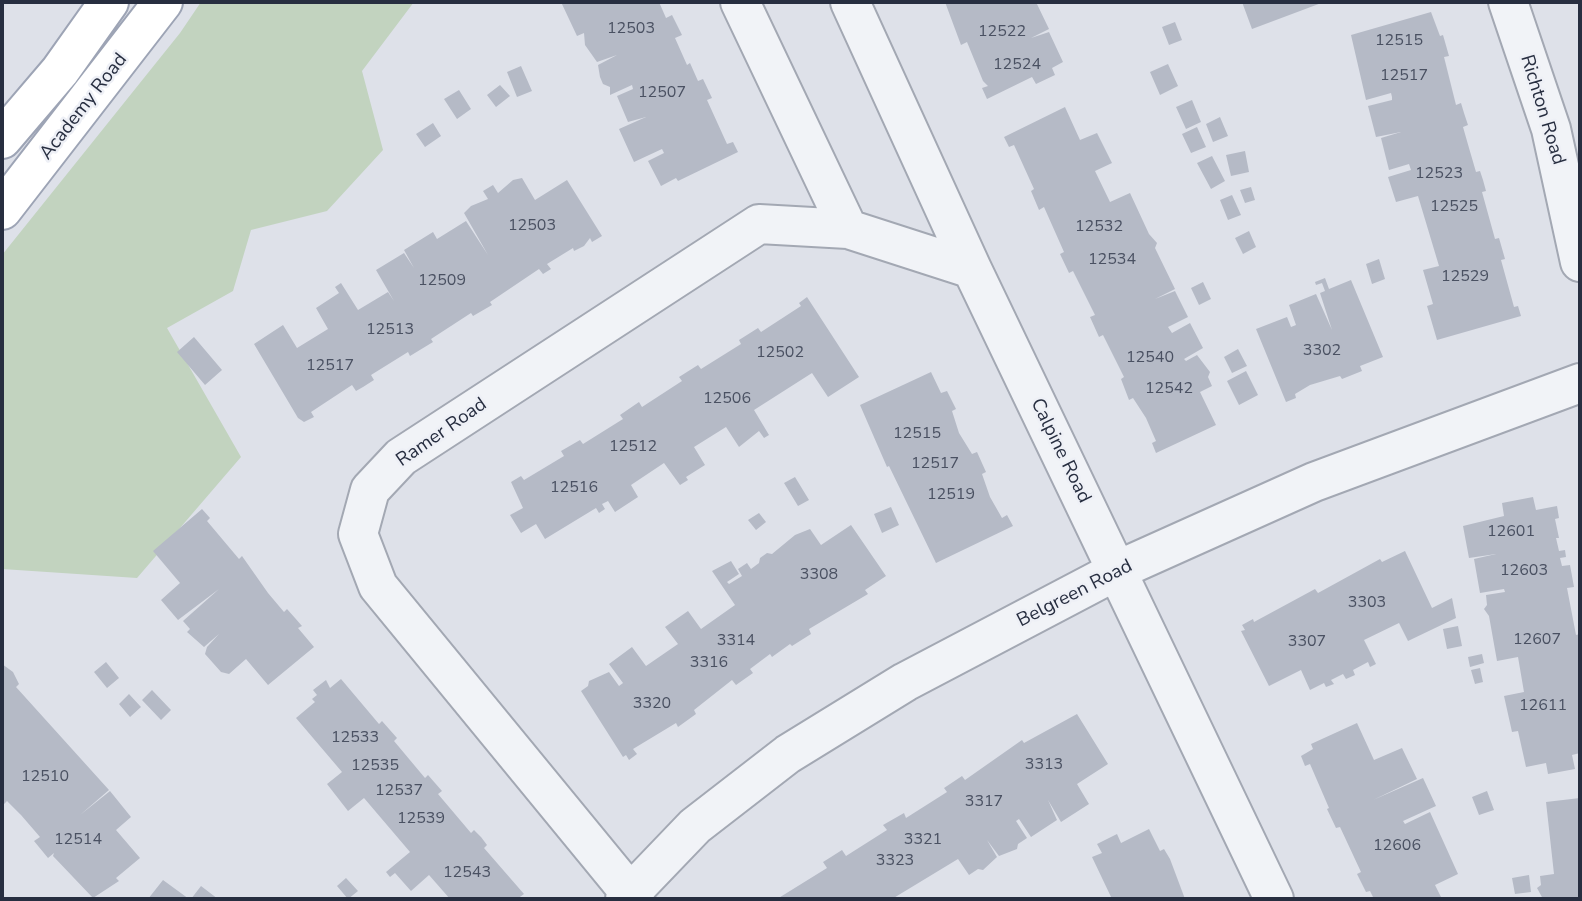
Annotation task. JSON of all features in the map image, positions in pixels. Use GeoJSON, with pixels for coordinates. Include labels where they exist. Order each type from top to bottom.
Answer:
{"type":"FeatureCollection","features":[{"type":"Feature","properties":{"kind":"main road"},"geometry":{"type":"LineString","coordinates":[[2,139],[60,71],[109,2]]}},
{"type":"Feature","properties":{"kind":"main road","name":"Academy Road"},"geometry":{"type":"LineString","coordinates":[[2,210],[163,2]]}},
{"type":"Feature","properties":{"kind":"street"},"geometry":{"type":"LineString","coordinates":[[740,2],[848,229]]}},
{"type":"Feature","properties":{"kind":"street","name":"Calpine Road"},"geometry":{"type":"LineString","coordinates":[[850,2],[972,269],[1274,899]]}},
{"type":"Feature","properties":{"kind":"street","name":"Richton Road"},"geometry":{"type":"LineString","coordinates":[[1508,2],[1551,129],[1580,261]]}},
{"type":"Feature","properties":{"kind":"street","name":"Ramer Road"},"geometry":{"type":"LineString","coordinates":[[630,897],[378,586],[358,534],[370,490],[401,457],[759,224],[848,229],[972,269]]}},
{"type":"Feature","properties":{"kind":"street","name":"Belgreen Road"},"geometry":{"type":"LineString","coordinates":[[630,897],[695,827],[788,754],[905,682],[1118,570],[1314,482],[1580,383]]}},
{"type":"Feature","properties":{"kind":"green space"},"geometry":{"type":"Polygon","coordinates":[[[201,2],[414,2],[362,71],[383,150],[327,211],[251,230],[233,291],[167,328],[241,457],[137,578],[2,569],[2,255],[180,33],[201,2]]]}},
{"type":"Feature","properties":{"kind":"building"},"geometry":{"type":"Polygon","coordinates":[[[561,2],[659,2],[666,18],[672,15],[682,35],[675,38],[687,65],[690,63],[698,81],[703,79],[712,98],[707,100],[727,144],[733,142],[738,152],[678,181],[676,178],[661,186],[648,161],[664,153],[662,149],[634,162],[619,129],[646,117],[628,122],[617,96],[633,89],[632,85],[610,95],[610,87],[603,84],[600,77],[598,65],[617,55],[597,62],[585,45],[584,33],[577,36],[561,2]]]}},
{"type":"Feature","properties":{"kind":"building"},"geometry":{"type":"Polygon","coordinates":[[[945,2],[1036,2],[1049,29],[1031,38],[1049,32],[1063,62],[1052,68],[1055,75],[1036,84],[1032,77],[987,99],[982,88],[988,86],[983,81],[967,42],[961,45],[945,2]]]}},
{"type":"Feature","properties":{"kind":"building"},"geometry":{"type":"Polygon","coordinates":[[[1242,2],[1324,2],[1252,29],[1242,2]]]}},
{"type":"Feature","properties":{"kind":"building"},"geometry":{"type":"Polygon","coordinates":[[[1431,12],[1440,36],[1443,35],[1449,56],[1444,57],[1456,105],[1461,103],[1468,125],[1463,127],[1476,172],[1480,171],[1483,180],[1486,191],[1482,192],[1495,239],[1499,238],[1505,259],[1501,260],[1514,307],[1518,306],[1521,316],[1437,340],[1427,306],[1433,304],[1423,270],[1439,266],[1418,196],[1396,202],[1388,177],[1411,170],[1409,164],[1389,170],[1381,138],[1401,132],[1376,137],[1368,106],[1392,100],[1391,93],[1366,100],[1351,35],[1431,12]]]}},
{"type":"Feature","properties":{"kind":"building"},"geometry":{"type":"Polygon","coordinates":[[[1175,22],[1182,40],[1169,45],[1162,27],[1175,22]]]}},
{"type":"Feature","properties":{"kind":"building"},"geometry":{"type":"Polygon","coordinates":[[[1168,64],[1178,86],[1160,95],[1150,72],[1168,64]]]}},
{"type":"Feature","properties":{"kind":"building"},"geometry":{"type":"Polygon","coordinates":[[[521,66],[532,91],[517,97],[507,72],[521,66]]]}},
{"type":"Feature","properties":{"kind":"building"},"geometry":{"type":"Polygon","coordinates":[[[500,85],[510,96],[496,107],[487,95],[500,85]]]}},
{"type":"Feature","properties":{"kind":"building"},"geometry":{"type":"Polygon","coordinates":[[[459,90],[471,109],[457,119],[444,99],[459,90]]]}},
{"type":"Feature","properties":{"kind":"building"},"geometry":{"type":"Polygon","coordinates":[[[1192,100],[1201,122],[1186,129],[1176,107],[1192,100]]]}},
{"type":"Feature","properties":{"kind":"building"},"geometry":{"type":"Polygon","coordinates":[[[1065,107],[1080,140],[1097,133],[1112,163],[1095,171],[1110,202],[1130,193],[1149,234],[1157,243],[1155,248],[1175,289],[1155,299],[1175,291],[1188,317],[1168,327],[1172,333],[1190,323],[1203,348],[1184,359],[1186,361],[1197,355],[1210,372],[1208,377],[1212,386],[1200,392],[1216,425],[1156,453],[1152,443],[1156,441],[1146,418],[1133,398],[1129,400],[1121,379],[1124,377],[1103,335],[1099,337],[1090,317],[1095,315],[1073,271],[1069,273],[1060,254],[1064,252],[1044,207],[1039,210],[1031,191],[1034,189],[1014,145],[1009,147],[1004,137],[1065,107]]]}},
{"type":"Feature","properties":{"kind":"building"},"geometry":{"type":"Polygon","coordinates":[[[1220,117],[1228,136],[1213,142],[1206,124],[1220,117]]]}},
{"type":"Feature","properties":{"kind":"building"},"geometry":{"type":"Polygon","coordinates":[[[433,123],[441,136],[425,147],[416,134],[433,123]]]}},
{"type":"Feature","properties":{"kind":"building"},"geometry":{"type":"Polygon","coordinates":[[[1197,127],[1206,147],[1191,153],[1182,134],[1197,127]]]}},
{"type":"Feature","properties":{"kind":"building"},"geometry":{"type":"Polygon","coordinates":[[[1245,151],[1249,172],[1231,176],[1226,155],[1245,151]]]}},
{"type":"Feature","properties":{"kind":"building"},"geometry":{"type":"Polygon","coordinates":[[[1212,156],[1225,181],[1211,189],[1197,163],[1212,156]]]}},
{"type":"Feature","properties":{"kind":"building"},"geometry":{"type":"Polygon","coordinates":[[[522,178],[535,200],[567,180],[602,236],[592,242],[590,238],[584,246],[574,251],[573,248],[547,264],[551,269],[543,274],[539,269],[490,302],[492,305],[473,316],[471,313],[431,339],[433,342],[410,356],[408,352],[371,375],[374,380],[363,387],[356,391],[352,385],[311,412],[314,417],[304,422],[298,418],[254,344],[283,325],[297,348],[328,329],[316,308],[339,293],[335,287],[341,283],[358,310],[388,292],[394,301],[376,270],[404,253],[414,268],[404,250],[433,232],[437,239],[466,221],[488,255],[464,213],[471,206],[488,199],[483,191],[493,185],[498,193],[513,180],[522,178]]]}},
{"type":"Feature","properties":{"kind":"building"},"geometry":{"type":"Polygon","coordinates":[[[1251,187],[1255,200],[1245,203],[1240,190],[1251,187]]]}},
{"type":"Feature","properties":{"kind":"building"},"geometry":{"type":"Polygon","coordinates":[[[1232,195],[1241,215],[1228,220],[1220,200],[1232,195]]]}},
{"type":"Feature","properties":{"kind":"building"},"geometry":{"type":"Polygon","coordinates":[[[1249,231],[1256,247],[1243,254],[1235,238],[1249,231]]]}},
{"type":"Feature","properties":{"kind":"building"},"geometry":{"type":"Polygon","coordinates":[[[1379,259],[1385,279],[1372,284],[1366,264],[1379,259]]]}},
{"type":"Feature","properties":{"kind":"building"},"geometry":{"type":"Polygon","coordinates":[[[1325,278],[1329,289],[1351,280],[1383,357],[1360,366],[1362,371],[1342,379],[1340,376],[1310,385],[1295,394],[1296,398],[1286,402],[1256,329],[1287,317],[1291,327],[1296,325],[1289,305],[1316,294],[1332,330],[1320,293],[1325,291],[1322,283],[1316,285],[1315,282],[1325,278]]]}},
{"type":"Feature","properties":{"kind":"building"},"geometry":{"type":"Polygon","coordinates":[[[1203,282],[1211,299],[1199,305],[1191,288],[1203,282]]]}},
{"type":"Feature","properties":{"kind":"building"},"geometry":{"type":"Polygon","coordinates":[[[807,297],[859,377],[828,397],[812,373],[754,410],[769,435],[764,438],[759,431],[739,447],[726,427],[694,447],[705,465],[686,477],[688,480],[680,485],[664,463],[631,485],[638,497],[615,512],[608,501],[602,504],[605,509],[599,513],[596,508],[545,539],[536,524],[521,533],[510,515],[523,508],[511,482],[521,476],[524,480],[564,456],[561,451],[580,440],[583,444],[623,419],[620,415],[639,402],[642,407],[682,381],[679,377],[698,365],[701,369],[741,344],[739,340],[758,328],[761,332],[801,306],[799,303],[807,297]]]}},
{"type":"Feature","properties":{"kind":"building"},"geometry":{"type":"Polygon","coordinates":[[[194,337],[222,370],[205,385],[177,352],[194,337]]]}},
{"type":"Feature","properties":{"kind":"building"},"geometry":{"type":"Polygon","coordinates":[[[1238,349],[1247,366],[1232,373],[1224,357],[1238,349]]]}},
{"type":"Feature","properties":{"kind":"building"},"geometry":{"type":"Polygon","coordinates":[[[1246,371],[1258,395],[1239,405],[1227,381],[1246,371]]]}},
{"type":"Feature","properties":{"kind":"building"},"geometry":{"type":"Polygon","coordinates":[[[931,372],[941,393],[947,391],[956,409],[952,411],[959,433],[972,454],[977,452],[986,472],[982,474],[990,497],[1002,518],[1007,515],[1013,526],[936,563],[889,466],[887,467],[860,405],[931,372]]]}},
{"type":"Feature","properties":{"kind":"building"},"geometry":{"type":"Polygon","coordinates":[[[795,477],[809,500],[798,506],[784,483],[795,477]]]}},
{"type":"Feature","properties":{"kind":"building"},"geometry":{"type":"Polygon","coordinates":[[[1533,497],[1536,510],[1557,506],[1559,518],[1555,519],[1559,538],[1556,538],[1559,551],[1565,550],[1566,557],[1560,558],[1562,566],[1570,565],[1574,587],[1567,588],[1576,635],[1580,634],[1580,753],[1572,755],[1575,769],[1548,774],[1546,763],[1526,767],[1518,731],[1512,732],[1504,696],[1524,692],[1518,657],[1497,661],[1489,616],[1484,609],[1487,605],[1486,595],[1505,592],[1504,589],[1480,593],[1474,559],[1496,554],[1469,558],[1463,526],[1504,516],[1502,503],[1533,497]]]}},
{"type":"Feature","properties":{"kind":"building"},"geometry":{"type":"Polygon","coordinates":[[[891,507],[899,525],[882,533],[874,514],[891,507]]]}},
{"type":"Feature","properties":{"kind":"building"},"geometry":{"type":"Polygon","coordinates":[[[202,509],[210,518],[207,521],[239,559],[242,556],[284,612],[287,609],[302,626],[298,628],[314,647],[268,685],[246,659],[229,674],[221,672],[205,654],[207,647],[219,634],[204,647],[187,632],[190,629],[183,621],[219,589],[178,620],[161,600],[180,583],[153,551],[202,509]]]}},
{"type":"Feature","properties":{"kind":"building"},"geometry":{"type":"Polygon","coordinates":[[[759,513],[766,522],[756,530],[748,520],[759,513]]]}},
{"type":"Feature","properties":{"kind":"building"},"geometry":{"type":"Polygon","coordinates":[[[851,525],[886,576],[865,590],[868,594],[809,629],[811,634],[772,657],[770,654],[750,669],[753,673],[736,685],[732,680],[694,710],[696,714],[678,727],[676,723],[633,749],[637,754],[629,760],[626,755],[623,757],[581,691],[588,686],[589,681],[609,672],[619,686],[623,683],[609,664],[632,647],[646,666],[678,644],[665,627],[688,611],[701,629],[735,605],[712,571],[731,561],[739,574],[727,582],[729,584],[742,576],[738,569],[747,563],[751,569],[759,563],[760,558],[767,553],[772,554],[795,535],[810,529],[821,545],[851,525]]]}},
{"type":"Feature","properties":{"kind":"building"},"geometry":{"type":"Polygon","coordinates":[[[1405,551],[1432,608],[1452,598],[1456,618],[1408,641],[1399,623],[1364,640],[1376,664],[1370,667],[1368,662],[1353,670],[1355,675],[1346,679],[1343,674],[1331,680],[1334,684],[1326,687],[1324,683],[1310,690],[1301,670],[1269,686],[1241,631],[1245,630],[1242,625],[1253,619],[1254,622],[1315,589],[1318,593],[1380,559],[1382,562],[1405,551]]]}},
{"type":"Feature","properties":{"kind":"building"},"geometry":{"type":"Polygon","coordinates":[[[1458,626],[1462,646],[1447,649],[1443,629],[1458,626]]]}},
{"type":"Feature","properties":{"kind":"building"},"geometry":{"type":"Polygon","coordinates":[[[1482,654],[1484,663],[1470,667],[1468,657],[1482,654]]]}},
{"type":"Feature","properties":{"kind":"building"},"geometry":{"type":"Polygon","coordinates":[[[106,662],[119,678],[107,688],[94,672],[106,662]]]}},
{"type":"Feature","properties":{"kind":"building"},"geometry":{"type":"Polygon","coordinates":[[[2,664],[13,672],[19,684],[16,687],[109,790],[80,815],[110,791],[131,817],[116,830],[140,858],[116,878],[119,881],[93,898],[53,856],[54,853],[48,858],[34,841],[40,837],[21,815],[7,801],[2,806],[2,664]]]}},
{"type":"Feature","properties":{"kind":"building"},"geometry":{"type":"Polygon","coordinates":[[[1480,668],[1483,682],[1475,684],[1471,670],[1480,668]]]}},
{"type":"Feature","properties":{"kind":"building"},"geometry":{"type":"Polygon","coordinates":[[[341,679],[379,724],[382,721],[397,738],[394,741],[425,778],[428,775],[442,791],[438,794],[471,833],[474,830],[481,837],[487,845],[484,848],[524,894],[517,899],[450,899],[429,875],[411,891],[395,873],[390,877],[386,872],[410,852],[364,798],[348,811],[327,784],[342,772],[296,718],[315,702],[312,699],[317,695],[313,690],[326,680],[330,688],[341,679]]]}},
{"type":"Feature","properties":{"kind":"building"},"geometry":{"type":"Polygon","coordinates":[[[152,690],[171,710],[161,720],[142,700],[152,690]]]}},
{"type":"Feature","properties":{"kind":"building"},"geometry":{"type":"Polygon","coordinates":[[[129,694],[141,707],[130,717],[119,704],[129,694]]]}},
{"type":"Feature","properties":{"kind":"building"},"geometry":{"type":"Polygon","coordinates":[[[1077,714],[1108,764],[1077,784],[1089,804],[1061,822],[1048,800],[1057,820],[1031,837],[1019,819],[1016,821],[1027,838],[1018,844],[1017,849],[999,856],[987,840],[997,857],[983,870],[978,869],[969,875],[958,859],[892,899],[777,899],[827,868],[823,862],[842,850],[846,856],[887,830],[883,825],[904,813],[906,818],[947,792],[944,788],[962,776],[965,780],[1022,740],[1024,743],[1077,714]]]}},
{"type":"Feature","properties":{"kind":"building"},"geometry":{"type":"Polygon","coordinates":[[[1357,723],[1374,760],[1402,748],[1417,779],[1373,800],[1423,778],[1436,806],[1403,821],[1405,824],[1430,812],[1458,874],[1435,885],[1442,899],[1374,899],[1370,891],[1366,892],[1357,874],[1361,872],[1340,827],[1336,828],[1310,764],[1305,766],[1301,756],[1313,749],[1311,744],[1357,723]]]}},
{"type":"Feature","properties":{"kind":"building"},"geometry":{"type":"Polygon","coordinates":[[[1487,791],[1494,810],[1479,815],[1472,797],[1487,791]]]}},
{"type":"Feature","properties":{"kind":"building"},"geometry":{"type":"Polygon","coordinates":[[[1580,798],[1580,899],[1543,899],[1537,888],[1541,885],[1540,876],[1554,874],[1546,802],[1580,798]]]}},
{"type":"Feature","properties":{"kind":"building"},"geometry":{"type":"Polygon","coordinates":[[[1149,829],[1160,851],[1164,849],[1170,859],[1185,899],[1112,899],[1092,857],[1102,853],[1097,844],[1117,834],[1121,843],[1149,829]]]}},
{"type":"Feature","properties":{"kind":"building"},"geometry":{"type":"Polygon","coordinates":[[[1529,875],[1531,892],[1515,894],[1512,878],[1529,875]]]}},
{"type":"Feature","properties":{"kind":"building"},"geometry":{"type":"Polygon","coordinates":[[[346,878],[358,891],[348,899],[337,886],[346,878]]]}},
{"type":"Feature","properties":{"kind":"building"},"geometry":{"type":"Polygon","coordinates":[[[163,880],[189,899],[148,899],[163,880]]]}},
{"type":"Feature","properties":{"kind":"building"},"geometry":{"type":"Polygon","coordinates":[[[201,886],[218,899],[191,899],[201,886]]]}}]}
